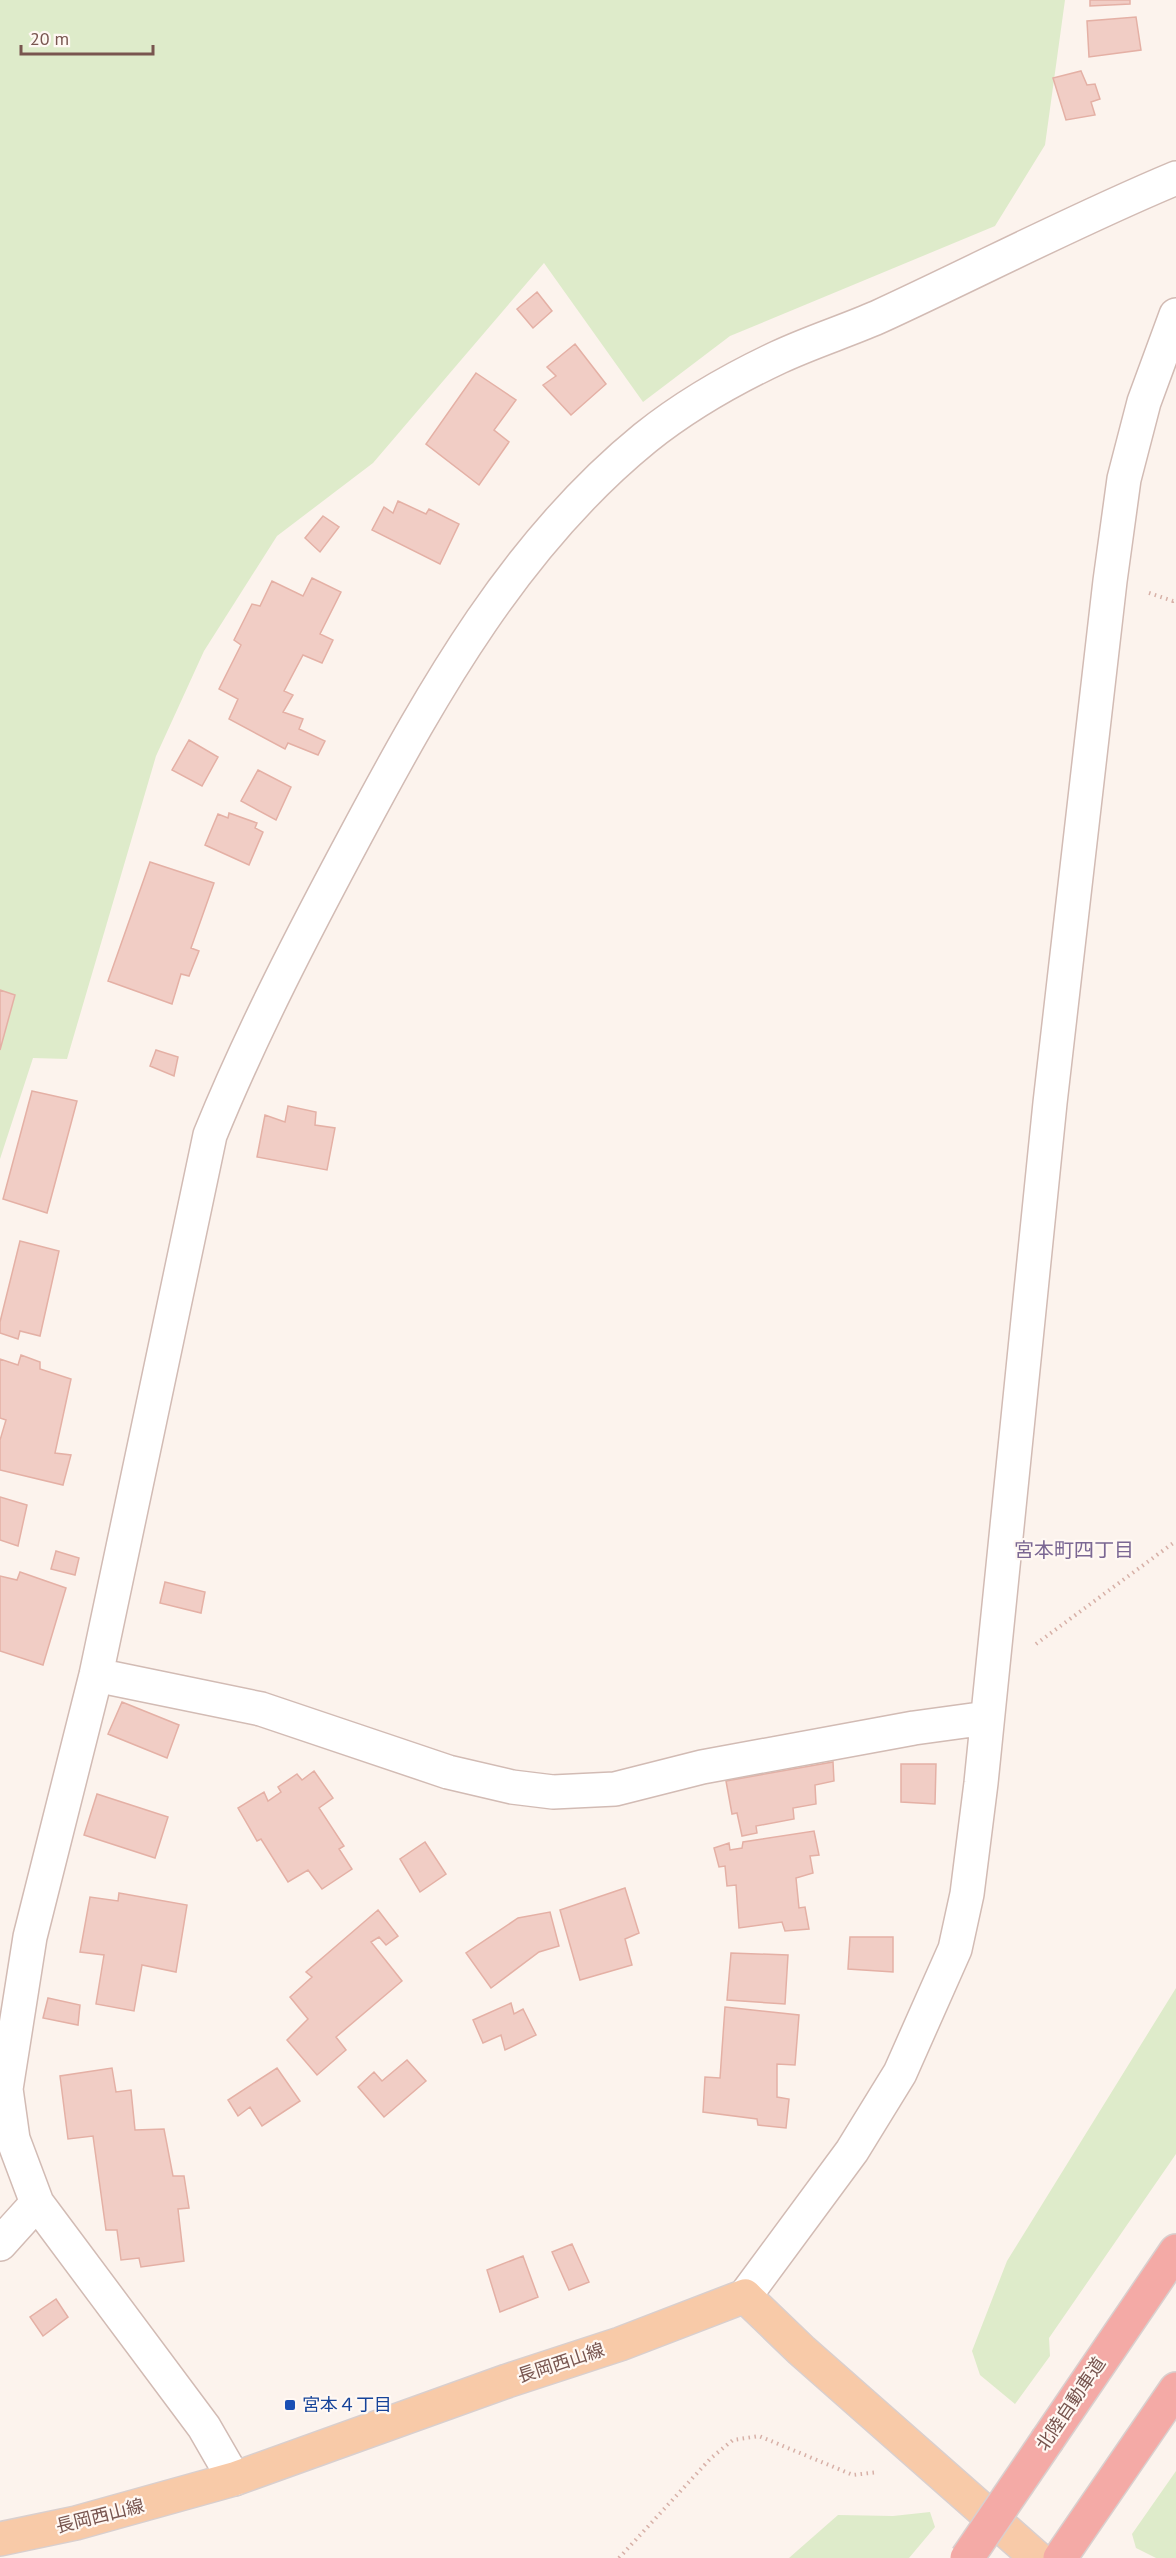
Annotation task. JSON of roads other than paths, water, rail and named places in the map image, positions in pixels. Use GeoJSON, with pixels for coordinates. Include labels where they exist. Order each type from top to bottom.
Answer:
{"type":"FeatureCollection","features":[{"type":"Feature","properties":{"kind":"highway","name":"北陸自動車道"},"geometry":{"type":"LineString","coordinates":[[967,2558],[1176,2251]]}},
{"type":"Feature","properties":{"kind":"highway"},"geometry":{"type":"LineString","coordinates":[[1060,2558],[1176,2389]]}},
{"type":"Feature","properties":{"kind":"main road"},"geometry":{"type":"LineString","coordinates":[[745,2296],[932,2467],[1037,2558]]}},
{"type":"Feature","properties":{"kind":"main road","name":"長岡西山線"},"geometry":{"type":"LineString","coordinates":[[0,2539],[76,2523],[234,2479],[507,2381],[620,2344],[745,2296]]}},
{"type":"Feature","properties":{"kind":"street"},"geometry":{"type":"LineString","coordinates":[[234,2479],[204,2427],[38,2203],[13,2139],[6,2089],[30,1937],[96,1675],[210,1135],[242,1056],[314,912],[392,767],[461,652],[525,557],[586,489],[647,436],[724,385],[781,356],[875,318],[1102,209],[1176,178]]}},
{"type":"Feature","properties":{"kind":"street"},"geometry":{"type":"LineString","coordinates":[[745,2296],[852,2151],[900,2073],[955,1949],[967,1894],[992,1675],[1050,1103],[1110,581],[1127,468],[1144,402],[1176,315]]}},
{"type":"Feature","properties":{"kind":"street"},"geometry":{"type":"LineString","coordinates":[[96,1675],[261,1708],[448,1772],[512,1787],[553,1792],[615,1789],[702,1767],[914,1728],[987,1718]]}},
{"type":"Feature","properties":{"kind":"street"},"geometry":{"type":"LineString","coordinates":[[0,2244],[38,2203]]}},
{"type":"Feature","properties":{"kind":"place","name":"宮本４丁目"},"geometry":{"type":"Point","coordinates":[290,2405]}},
{"type":"Feature","properties":{"kind":"district","name":"宮本町四丁目"},"geometry":{"type":"Point","coordinates":[1074,1550]}}]}
